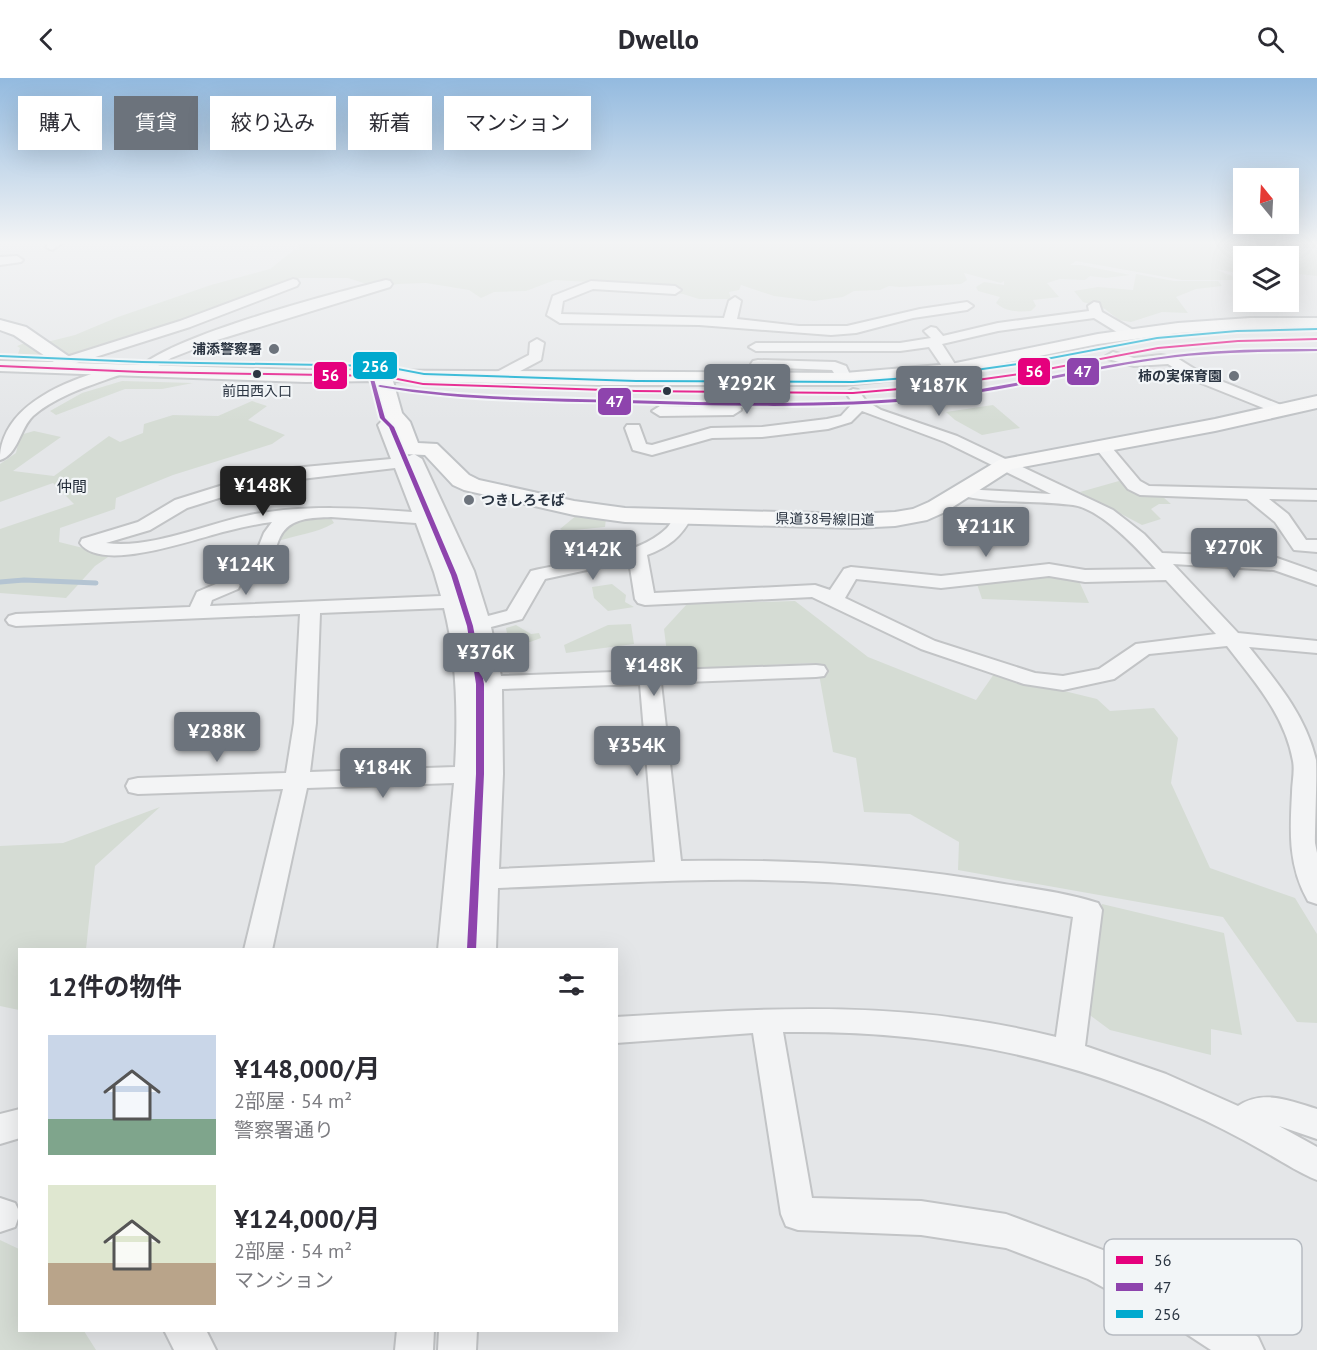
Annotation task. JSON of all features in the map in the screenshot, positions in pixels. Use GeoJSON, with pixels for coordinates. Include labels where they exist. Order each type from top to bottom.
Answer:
{"type":"FeatureCollection","features":[{"type":"Feature","properties":{"kind":"main road"},"geometry":{"type":"LineString","coordinates":[[1,366],[62,365],[142,372],[382,376],[759,372],[853,392],[951,369],[1130,334],[1227,324],[1317,323]]}},
{"type":"Feature","properties":{"kind":"main road"},"geometry":{"type":"LineString","coordinates":[[0,325],[20,331],[62,365]]}},
{"type":"Feature","properties":{"kind":"main road"},"geometry":{"type":"LineString","coordinates":[[382,376],[423,384],[732,393],[853,392],[972,381],[1194,344],[1317,339]]}},
{"type":"Feature","properties":{"kind":"main road"},"geometry":{"type":"LineString","coordinates":[[382,376],[394,416]]}},
{"type":"Feature","properties":{"kind":"main road","name":"県道38号線旧道"},"geometry":{"type":"LineString","coordinates":[[405,457],[430,448],[461,480],[472,485],[604,513],[854,521],[895,519],[919,514],[964,491],[1006,464],[1215,425],[1317,402]]}},
{"type":"Feature","properties":{"kind":"street"},"geometry":{"type":"LineString","coordinates":[[62,365],[242,302]]}},
{"type":"Feature","properties":{"kind":"street"},"geometry":{"type":"LineString","coordinates":[[142,372],[149,364],[169,354],[262,319],[321,302]]}},
{"type":"Feature","properties":{"kind":"street"},"geometry":{"type":"LineString","coordinates":[[556,302],[554,315],[560,319],[676,319],[730,322],[764,327],[845,330],[875,326],[912,314],[967,306]]}},
{"type":"Feature","properties":{"kind":"street"},"geometry":{"type":"LineString","coordinates":[[730,322],[735,302]]}},
{"type":"Feature","properties":{"kind":"street"},"geometry":{"type":"LineString","coordinates":[[756,347],[887,348],[935,342],[998,327],[1095,310],[1130,334]]}},
{"type":"Feature","properties":{"kind":"street"},"geometry":{"type":"LineString","coordinates":[[912,314],[936,335],[938,338],[935,342]]}},
{"type":"Feature","properties":{"kind":"street"},"geometry":{"type":"LineString","coordinates":[[759,372],[756,347],[764,327]]}},
{"type":"Feature","properties":{"kind":"street"},"geometry":{"type":"LineString","coordinates":[[935,342],[941,356],[951,369]]}},
{"type":"Feature","properties":{"kind":"street"},"geometry":{"type":"LineString","coordinates":[[500,376],[536,357],[537,343]]}},
{"type":"Feature","properties":{"kind":"street"},"geometry":{"type":"LineString","coordinates":[[1113,356],[1134,362],[1161,359],[1172,361],[1196,376],[1281,410]]}},
{"type":"Feature","properties":{"kind":"street"},"geometry":{"type":"LineString","coordinates":[[0,455],[10,445],[18,424],[28,414],[48,400],[117,371]]}},
{"type":"Feature","properties":{"kind":"street"},"geometry":{"type":"LineString","coordinates":[[633,428],[639,447],[652,450],[711,433],[762,432],[828,424],[846,419],[853,392],[893,421],[951,439],[1082,501],[1124,525],[1233,639],[1290,717],[1305,762],[1302,843],[1309,878],[1317,894]]}},
{"type":"Feature","properties":{"kind":"street"},"geometry":{"type":"LineString","coordinates":[[660,411],[728,412],[733,410],[732,393]]}},
{"type":"Feature","properties":{"kind":"street"},"geometry":{"type":"LineString","coordinates":[[394,416],[386,425],[460,561],[463,601],[461,634],[468,729],[467,775],[452,948]]}},
{"type":"Feature","properties":{"kind":"street"},"geometry":{"type":"LineString","coordinates":[[1102,446],[1134,486],[1146,491],[1317,495]]}},
{"type":"Feature","properties":{"kind":"street"},"geometry":{"type":"LineString","coordinates":[[405,457],[423,518],[444,572],[480,624],[491,683],[491,774],[482,948]]}},
{"type":"Feature","properties":{"kind":"street"},"geometry":{"type":"LineString","coordinates":[[405,457],[264,478],[181,504],[144,526],[89,543],[93,546],[113,549],[158,544],[227,525],[297,514],[334,512],[423,518]]}},
{"type":"Feature","properties":{"kind":"street"},"geometry":{"type":"LineString","coordinates":[[964,491],[981,495],[1082,501]]}},
{"type":"Feature","properties":{"kind":"street"},"geometry":{"type":"LineString","coordinates":[[1250,492],[1282,518],[1301,546],[1317,546]]}},
{"type":"Feature","properties":{"kind":"street"},"geometry":{"type":"LineString","coordinates":[[197,613],[204,596],[231,585],[243,559],[266,551],[270,536],[286,519],[297,514]]}},
{"type":"Feature","properties":{"kind":"street"},"geometry":{"type":"LineString","coordinates":[[480,624],[515,615],[538,575],[637,553],[661,543],[678,531],[683,516]]}},
{"type":"Feature","properties":{"kind":"street"},"geometry":{"type":"LineString","coordinates":[[144,526],[158,544]]}},
{"type":"Feature","properties":{"kind":"street"},"geometry":{"type":"LineString","coordinates":[[637,553],[645,599],[815,591],[928,645],[1032,679],[1063,683],[1106,674],[1143,648],[1233,639],[1317,647]]}},
{"type":"Feature","properties":{"kind":"street"},"geometry":{"type":"LineString","coordinates":[[1157,558],[1277,564],[1317,579]]}},
{"type":"Feature","properties":{"kind":"street"},"geometry":{"type":"LineString","coordinates":[[832,600],[851,573],[940,582],[1049,570],[1085,576],[1172,574]]}},
{"type":"Feature","properties":{"kind":"street"},"geometry":{"type":"LineString","coordinates":[[16,620],[463,601]]}},
{"type":"Feature","properties":{"kind":"street"},"geometry":{"type":"LineString","coordinates":[[258,948],[297,781],[305,723],[310,608]]}},
{"type":"Feature","properties":{"kind":"street"},"geometry":{"type":"LineString","coordinates":[[491,683],[816,671]]}},
{"type":"Feature","properties":{"kind":"street"},"geometry":{"type":"LineString","coordinates":[[650,678],[669,872]]}},
{"type":"Feature","properties":{"kind":"street"},"geometry":{"type":"LineString","coordinates":[[138,786],[467,775]]}},
{"type":"Feature","properties":{"kind":"street"},"geometry":{"type":"LineString","coordinates":[[487,879],[755,870],[850,874],[964,886],[1088,910],[1069,1055]]}},
{"type":"Feature","properties":{"kind":"street"},"geometry":{"type":"LineString","coordinates":[[618,1029],[820,1020],[924,1026],[980,1033],[1069,1055],[1171,1091],[1240,1122],[1317,1165]]}},
{"type":"Feature","properties":{"kind":"street"},"geometry":{"type":"LineString","coordinates":[[766,1021],[798,1215],[921,1218],[1006,1231],[1104,1268]]}},
{"type":"Feature","properties":{"kind":"street"},"geometry":{"type":"LineString","coordinates":[[1240,1122],[1258,1110],[1281,1112],[1317,1124]]}},
{"type":"Feature","properties":{"kind":"street"},"geometry":{"type":"LineString","coordinates":[[0,1129],[18,1124]]}},
{"type":"Feature","properties":{"kind":"street"},"geometry":{"type":"LineString","coordinates":[[184,1332],[197,1350]]}},
{"type":"Feature","properties":{"kind":"street"},"geometry":{"type":"LineString","coordinates":[[414,1350],[416,1332]]}},
{"type":"Feature","properties":{"kind":"street"},"geometry":{"type":"LineString","coordinates":[[457,1350],[458,1332]]}},
{"type":"Feature","properties":{"kind":"street"},"geometry":{"type":"LineString","coordinates":[[1222,1335],[1245,1350]]}},
{"type":"Feature","properties":{"kind":"shaded area"},"geometry":{"type":"Polygon","coordinates":[[[161,302],[235,302],[170,327],[55,360],[9,358],[18,354],[20,348],[17,346],[30,341],[35,345],[75,335],[161,302]]]}},
{"type":"Feature","properties":{"kind":"shaded area"},"geometry":{"type":"Polygon","coordinates":[[[996,302],[1034,302],[1036,306],[1031,311],[1012,311],[996,302]]]}},
{"type":"Feature","properties":{"kind":"shaded area"},"geometry":{"type":"Polygon","coordinates":[[[1084,302],[1180,302],[1188,313],[1162,312],[1131,322],[1119,320],[1105,309],[1084,302]]]}},
{"type":"Feature","properties":{"kind":"shaded area"},"geometry":{"type":"Polygon","coordinates":[[[122,381],[193,383],[162,389],[125,389],[56,415],[50,411],[82,393],[122,381]]]}},
{"type":"Feature","properties":{"kind":"shaded area"},"geometry":{"type":"Polygon","coordinates":[[[252,401],[267,406],[248,420],[285,435],[272,444],[173,475],[116,498],[115,509],[60,528],[59,542],[111,555],[95,566],[66,598],[0,593],[0,529],[74,504],[53,483],[0,502],[0,464],[16,453],[20,435],[34,431],[61,437],[13,471],[54,476],[109,436],[120,442],[143,433],[144,424],[173,415],[218,416],[252,401]]]}},
{"type":"Feature","properties":{"kind":"shaded area"},"geometry":{"type":"Polygon","coordinates":[[[993,405],[1020,428],[982,435],[955,420],[946,412],[993,405]]]}},
{"type":"Feature","properties":{"kind":"shaded area"},"geometry":{"type":"Polygon","coordinates":[[[1119,481],[1143,495],[1163,497],[1171,504],[1159,504],[1151,509],[1161,519],[1142,525],[1080,492],[1119,481]]]}},
{"type":"Feature","properties":{"kind":"shaded area"},"geometry":{"type":"Polygon","coordinates":[[[329,515],[334,523],[327,527],[275,542],[286,527],[297,520],[329,515]]]}},
{"type":"Feature","properties":{"kind":"shaded area"},"geometry":{"type":"Polygon","coordinates":[[[577,515],[606,518],[605,527],[564,531],[560,529],[577,515]]]}},
{"type":"Feature","properties":{"kind":"shaded area"},"geometry":{"type":"Polygon","coordinates":[[[1053,573],[1078,579],[1089,603],[982,599],[976,581],[1053,573]]]}},
{"type":"Feature","properties":{"kind":"shaded area"},"geometry":{"type":"Polygon","coordinates":[[[612,584],[626,595],[625,602],[634,607],[608,611],[594,598],[592,587],[612,584]]]}},
{"type":"Feature","properties":{"kind":"shaded area"},"geometry":{"type":"Polygon","coordinates":[[[795,601],[868,657],[976,700],[994,674],[1097,699],[1110,711],[1154,708],[1178,738],[1171,783],[1210,868],[1295,898],[1317,934],[1317,1023],[1297,1022],[1223,917],[958,870],[959,842],[910,814],[864,812],[856,758],[833,752],[817,663],[669,669],[664,629],[687,604],[795,601]]]}},
{"type":"Feature","properties":{"kind":"shaded area"},"geometry":{"type":"Polygon","coordinates":[[[631,624],[634,644],[566,653],[564,645],[608,625],[631,624]]]}},
{"type":"Feature","properties":{"kind":"shaded area"},"geometry":{"type":"Polygon","coordinates":[[[516,625],[531,634],[539,633],[541,638],[530,642],[509,644],[506,628],[516,625]]]}},
{"type":"Feature","properties":{"kind":"shaded area"},"geometry":{"type":"Polygon","coordinates":[[[160,807],[95,866],[86,948],[18,948],[18,1010],[0,1006],[0,846],[63,843],[160,807]]]}},
{"type":"Feature","properties":{"kind":"shaded area"},"geometry":{"type":"Polygon","coordinates":[[[1102,904],[1224,933],[1242,1035],[1211,1029],[1211,1055],[1110,1030],[1087,1013],[1102,904]]]}},
{"type":"Feature","properties":{"kind":"shaded area"},"geometry":{"type":"Polygon","coordinates":[[[0,1240],[18,1249],[18,1332],[85,1332],[96,1350],[0,1350],[0,1240]]]}},
{"type":"Feature","properties":{"kind":"waterway"},"geometry":{"type":"LineString","coordinates":[[0,582],[24,580],[96,583]]}},
{"type":"Feature","properties":{"kind":"transit line","name":"256"},"geometry":{"type":"LineString","coordinates":[[0,356],[142,362],[382,366],[424,374],[636,381],[853,382],[933,376],[1025,363],[1157,338],[1237,331],[1317,329]]}},
{"type":"Feature","properties":{"kind":"transit line","name":"56"},"geometry":{"type":"LineString","coordinates":[[0,366],[142,372],[382,376],[423,384],[636,391],[853,393],[934,386],[1027,373],[1158,348],[1238,341],[1317,339]]}},
{"type":"Feature","properties":{"kind":"transit line","name":"47"},"geometry":{"type":"LineString","coordinates":[[380,386],[437,394],[524,399],[732,404],[853,403],[962,393],[1133,362],[1180,356],[1239,351],[1317,350]]}},
{"type":"Feature","properties":{"kind":"transit line","name":"47"},"geometry":{"type":"LineString","coordinates":[[372,379],[383,418],[391,427],[454,575],[470,626],[480,684],[480,774],[472,948]]}},
{"type":"Feature","properties":{"kind":"place","name":"浦添警察署"},"geometry":{"type":"Point","coordinates":[274,349]}},
{"type":"Feature","properties":{"kind":"place","name":"前田西入口"},"geometry":{"type":"Point","coordinates":[257,374]}},
{"type":"Feature","properties":{"kind":"place","name":"柿の実保育園"},"geometry":{"type":"Point","coordinates":[1234,376]}},
{"type":"Feature","properties":{"kind":"place","name":"つきしろそば"},"geometry":{"type":"Point","coordinates":[469,500]}},
{"type":"Feature","properties":{"kind":"district","name":"仲間"},"geometry":{"type":"Point","coordinates":[72,486]}}]}
